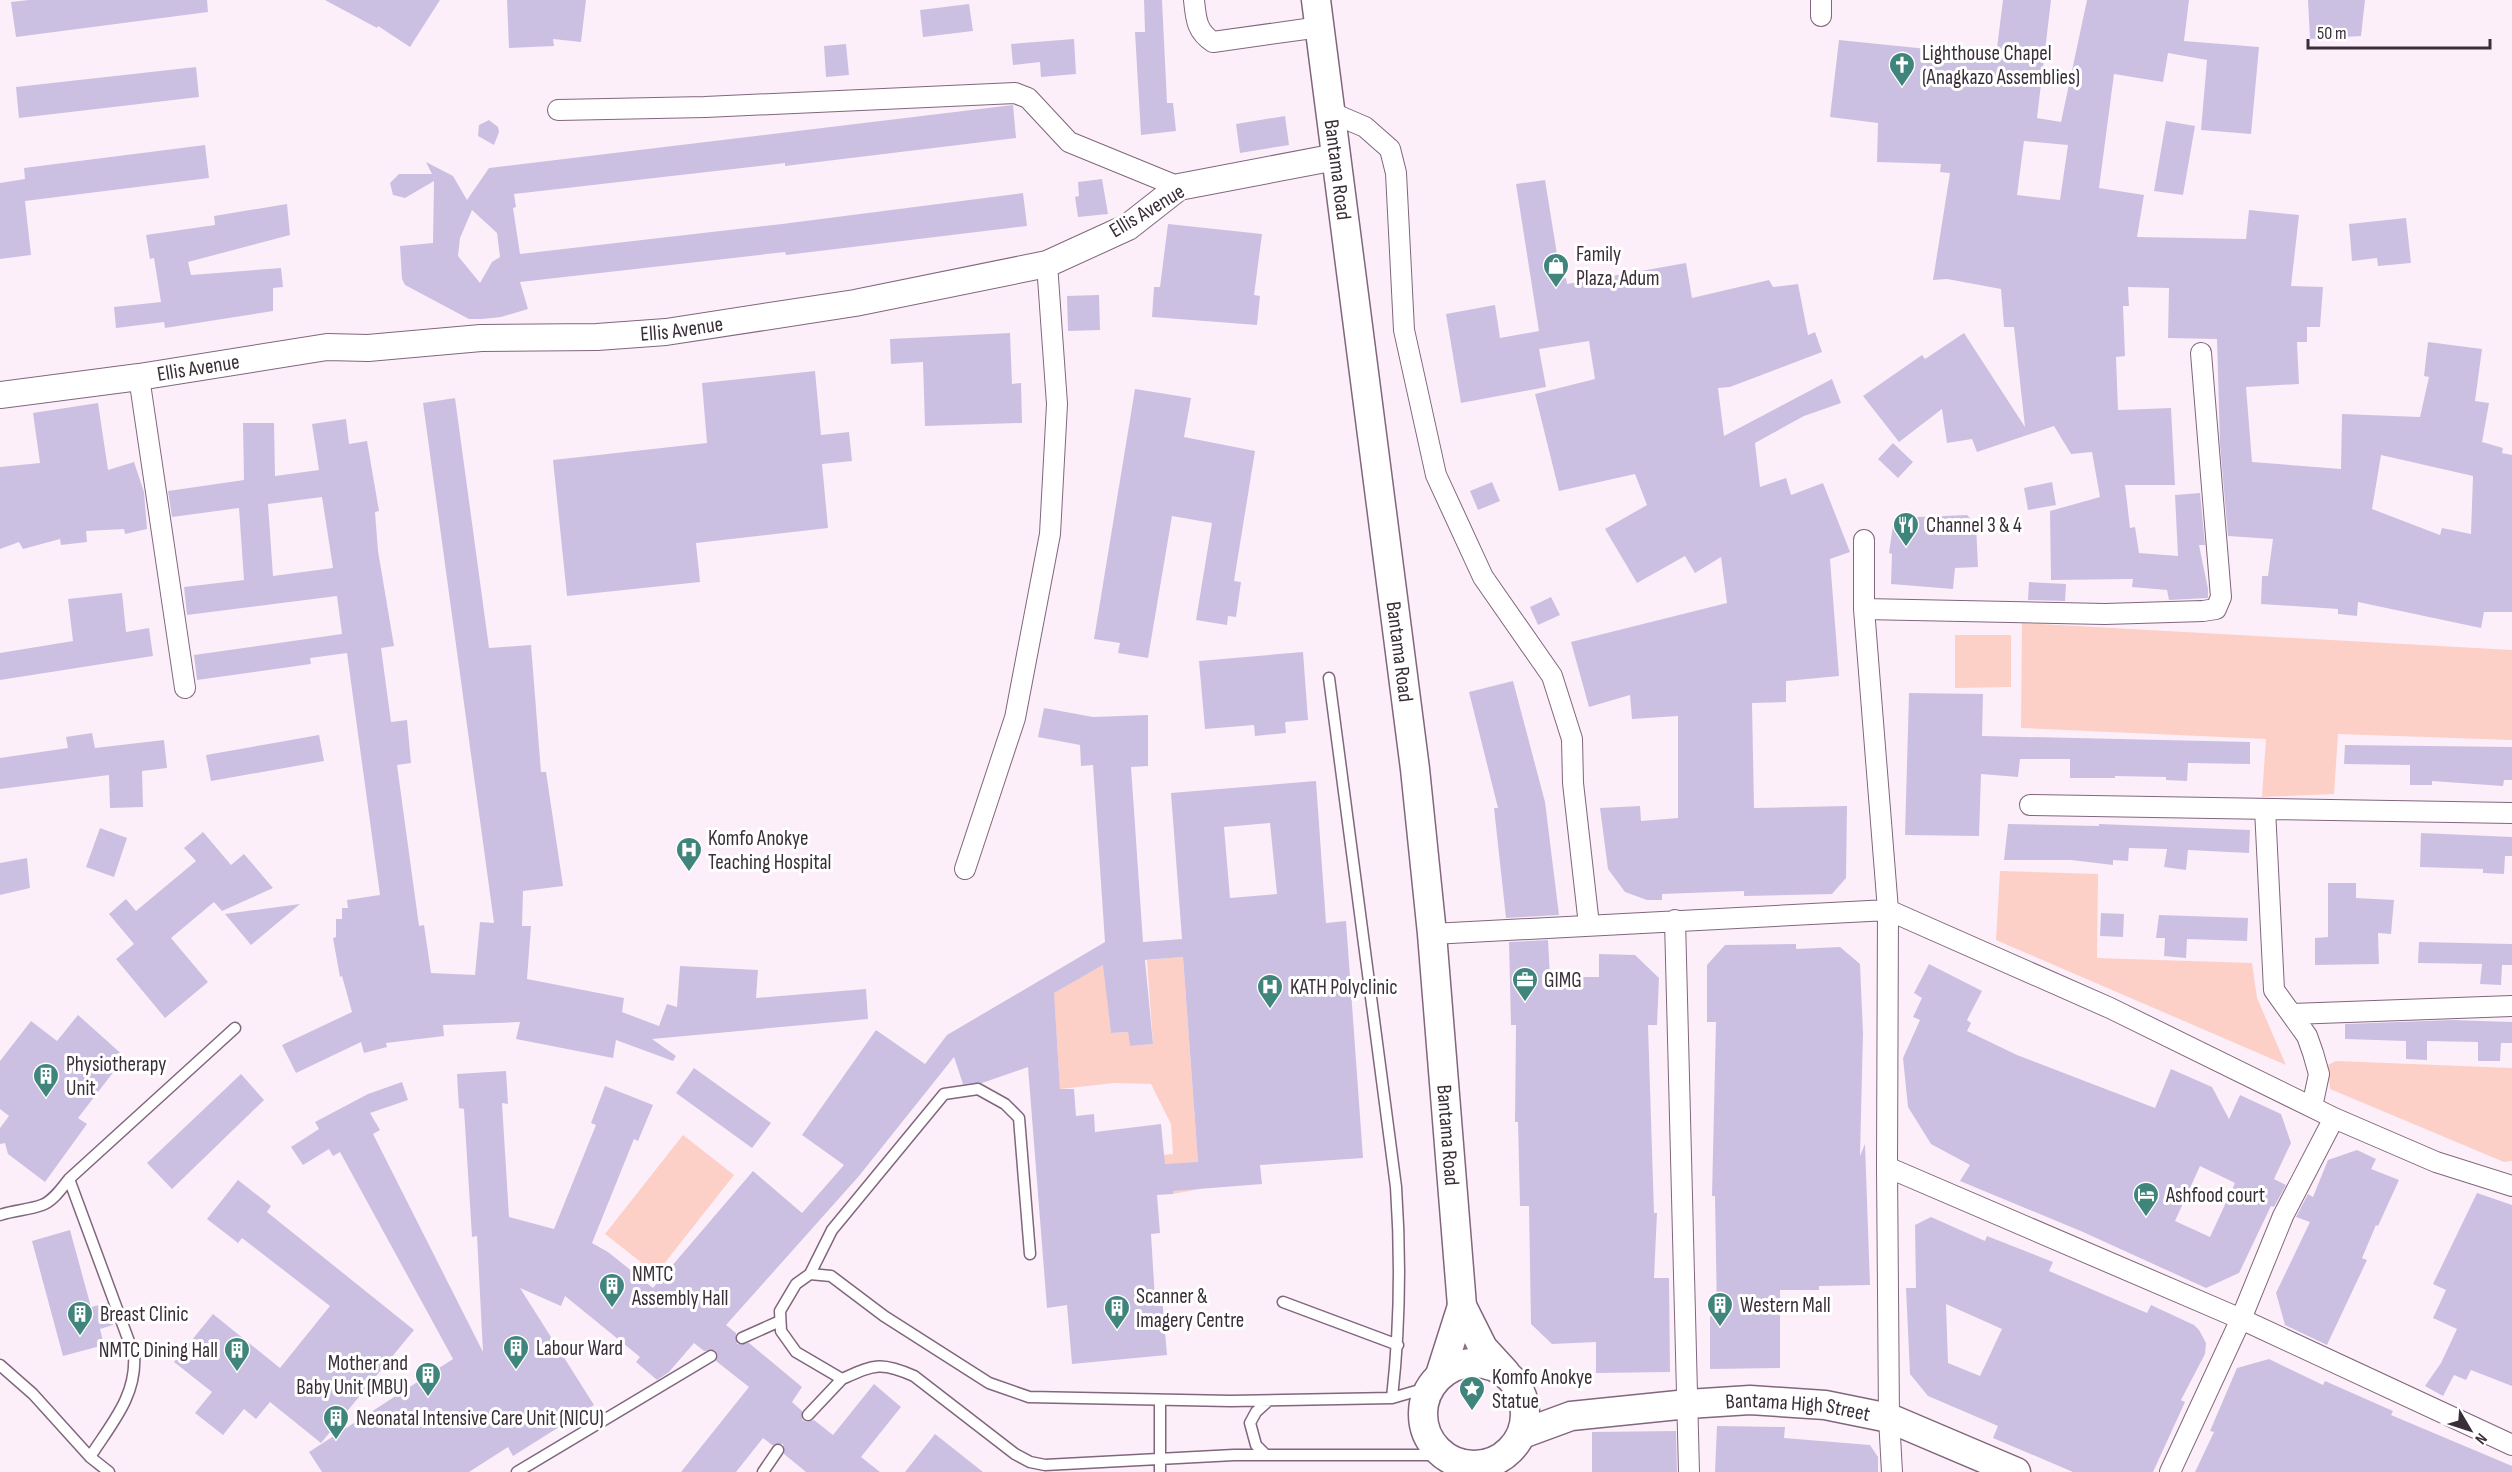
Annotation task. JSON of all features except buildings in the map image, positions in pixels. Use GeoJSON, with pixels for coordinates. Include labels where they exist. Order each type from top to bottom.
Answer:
{"type":"FeatureCollection","features":[{"type":"Feature","properties":{"kind":"main road","name":"Bantama Road"},"geometry":{"type":"LineString","coordinates":[[1318,14],[1415,769],[1432,934],[1462,1306]]}},
{"type":"Feature","properties":{"kind":"main road"},"geometry":{"type":"LineString","coordinates":[[1462,1306],[1483,1348],[1511,1379],[1524,1400],[1526,1418],[1507,1472]]}},
{"type":"Feature","properties":{"kind":"main road"},"geometry":{"type":"LineString","coordinates":[[1462,1306],[1422,1416],[1425,1431],[1432,1444],[1448,1462],[1464,1465],[1486,1464],[1507,1454],[1519,1439]]}},
{"type":"Feature","properties":{"kind":"main road"},"geometry":{"type":"LineString","coordinates":[[1435,1381],[1456,1365],[1472,1362],[1490,1364],[1571,1416]]}},
{"type":"Feature","properties":{"kind":"main road","name":"Bantama High Street"},"geometry":{"type":"LineString","coordinates":[[1519,1439],[1571,1416],[1750,1400],[1825,1405],[1889,1418],[2016,1472]]}},
{"type":"Feature","properties":{"kind":"street"},"geometry":{"type":"LineString","coordinates":[[1194,0],[1196,21],[1202,35],[1213,42],[1318,14]]}},
{"type":"Feature","properties":{"kind":"street"},"geometry":{"type":"LineString","coordinates":[[558,110],[729,106],[1015,93],[1028,98],[1069,141],[1179,187]]}},
{"type":"Feature","properties":{"kind":"street"},"geometry":{"type":"LineString","coordinates":[[1330,112],[1365,127],[1390,149],[1396,172],[1404,330],[1436,475],[1483,577],[1552,676],[1572,739],[1573,783],[1589,925]]}},
{"type":"Feature","properties":{"kind":"street","name":"Ellis Avenue"},"geometry":{"type":"LineString","coordinates":[[0,395],[139,377],[327,347],[368,348],[481,338],[597,337],[666,332],[855,303],[1047,264],[1128,227],[1179,187],[1336,157]]}},
{"type":"Feature","properties":{"kind":"street"},"geometry":{"type":"LineString","coordinates":[[964,869],[1015,718],[1050,534],[1057,404],[1047,264]]}},
{"type":"Feature","properties":{"kind":"street"},"geometry":{"type":"LineString","coordinates":[[1864,609],[2105,614],[2216,609],[2221,597],[2201,353]]}},
{"type":"Feature","properties":{"kind":"street"},"geometry":{"type":"LineString","coordinates":[[139,377],[185,688]]}},
{"type":"Feature","properties":{"kind":"street"},"geometry":{"type":"LineString","coordinates":[[1864,540],[1864,609],[1888,910],[1889,1418],[1893,1472]]}},
{"type":"Feature","properties":{"kind":"street"},"geometry":{"type":"LineString","coordinates":[[2030,805],[2512,813]]}},
{"type":"Feature","properties":{"kind":"street"},"geometry":{"type":"LineString","coordinates":[[2265,808],[2274,990],[2307,1036],[2319,1074],[2312,1107]]}},
{"type":"Feature","properties":{"kind":"street"},"geometry":{"type":"LineString","coordinates":[[1432,934],[1888,910],[2110,1008],[2334,1118],[2436,1162],[2512,1186]]}},
{"type":"Feature","properties":{"kind":"street"},"geometry":{"type":"LineString","coordinates":[[1675,920],[1689,1472]]}},
{"type":"Feature","properties":{"kind":"street"},"geometry":{"type":"LineString","coordinates":[[2292,1014],[2512,1006]]}},
{"type":"Feature","properties":{"kind":"street"},"geometry":{"type":"LineString","coordinates":[[2170,1472],[2241,1319],[2283,1216],[2334,1118]]}},
{"type":"Feature","properties":{"kind":"street"},"geometry":{"type":"LineString","coordinates":[[1887,1167],[2241,1319],[2512,1445]]}},
{"type":"Feature","properties":{"kind":"lane"},"geometry":{"type":"LineString","coordinates":[[1329,678],[1396,1187],[1401,1256],[1398,1345],[1392,1398]]}},
{"type":"Feature","properties":{"kind":"lane"},"geometry":{"type":"LineString","coordinates":[[0,1215],[16,1209],[42,1205],[53,1198],[69,1179],[236,1028]]}},
{"type":"Feature","properties":{"kind":"lane"},"geometry":{"type":"LineString","coordinates":[[842,1379],[796,1352],[781,1331],[780,1311],[791,1290],[810,1274],[832,1230],[944,1094],[978,1089],[1005,1104],[1018,1118],[1030,1254]]}},
{"type":"Feature","properties":{"kind":"lane"},"geometry":{"type":"LineString","coordinates":[[69,1179],[134,1355],[135,1374],[132,1390],[90,1457]]}},
{"type":"Feature","properties":{"kind":"lane"},"geometry":{"type":"LineString","coordinates":[[810,1274],[831,1276],[884,1316],[989,1383],[1007,1391],[1029,1396],[1268,1401],[1392,1398],[1435,1381]]}},
{"type":"Feature","properties":{"kind":"lane"},"geometry":{"type":"LineString","coordinates":[[1283,1302],[1398,1345]]}},
{"type":"Feature","properties":{"kind":"lane"},"geometry":{"type":"LineString","coordinates":[[742,1338],[780,1321]]}},
{"type":"Feature","properties":{"kind":"lane"},"geometry":{"type":"LineString","coordinates":[[517,1472],[711,1356]]}},
{"type":"Feature","properties":{"kind":"lane"},"geometry":{"type":"LineString","coordinates":[[0,1365],[33,1394],[90,1457],[109,1472]]}},
{"type":"Feature","properties":{"kind":"lane"},"geometry":{"type":"LineString","coordinates":[[808,1415],[842,1379],[873,1365],[896,1368],[914,1376],[1015,1454],[1030,1462],[1045,1465],[1160,1457],[1266,1455],[1448,1462]]}},
{"type":"Feature","properties":{"kind":"lane"},"geometry":{"type":"LineString","coordinates":[[1160,1400],[1160,1472]]}},
{"type":"Feature","properties":{"kind":"lane"},"geometry":{"type":"LineString","coordinates":[[1266,1455],[1256,1445],[1250,1423],[1256,1412],[1268,1401]]}},
{"type":"Feature","properties":{"kind":"lane"},"geometry":{"type":"LineString","coordinates":[[763,1472],[778,1450]]}},
{"type":"Feature","properties":{"kind":"shaded area"},"geometry":{"type":"Polygon","coordinates":[[[2022,623],[2512,650],[2512,740],[2338,734],[2334,794],[2262,797],[2266,739],[2021,728],[2022,623]]]}},
{"type":"Feature","properties":{"kind":"shaded area"},"geometry":{"type":"Polygon","coordinates":[[[1955,635],[2011,635],[2011,687],[1955,688],[1955,635]]]}},
{"type":"Feature","properties":{"kind":"shaded area"},"geometry":{"type":"Polygon","coordinates":[[[2000,871],[2098,874],[2097,958],[2252,963],[2257,998],[2286,1065],[1996,940],[2000,871]]]}},
{"type":"Feature","properties":{"kind":"shaded area"},"geometry":{"type":"Polygon","coordinates":[[[1183,957],[1200,1189],[1173,1194],[1172,1168],[1153,1169],[1152,1156],[1173,1154],[1171,1124],[1151,1084],[1114,1083],[1060,1089],[1055,1013],[978,1036],[1110,961],[1105,976],[1111,1033],[1128,1032],[1130,1046],[1153,1044],[1147,960],[1183,957]]]}},
{"type":"Feature","properties":{"kind":"shaded area"},"geometry":{"type":"Polygon","coordinates":[[[2336,1061],[2512,1068],[2512,1161],[2504,1162],[2330,1089],[2328,1065],[2336,1061]]]}},
{"type":"Feature","properties":{"kind":"shaded area"},"geometry":{"type":"Polygon","coordinates":[[[683,1135],[734,1175],[656,1274],[605,1234],[683,1135]]]}},
{"type":"Feature","properties":{"kind":"place","name":"Lighthouse Chapel (Anagkazo Assemblies)"},"geometry":{"type":"Point","coordinates":[1902,88]}},
{"type":"Feature","properties":{"kind":"place","name":"Family Plaza, Adum"},"geometry":{"type":"Point","coordinates":[1556,289]}},
{"type":"Feature","properties":{"kind":"place","name":"Channel 3 & 4"},"geometry":{"type":"Point","coordinates":[1906,548]}},
{"type":"Feature","properties":{"kind":"place","name":"Komfo Anokye Teaching Hospital"},"geometry":{"type":"Point","coordinates":[689,873]}},
{"type":"Feature","properties":{"kind":"place","name":"GIMG"},"geometry":{"type":"Point","coordinates":[1525,1003]}},
{"type":"Feature","properties":{"kind":"place","name":"KATH Polyclinic"},"geometry":{"type":"Point","coordinates":[1270,1010]}},
{"type":"Feature","properties":{"kind":"place","name":"Physiotherapy Unit"},"geometry":{"type":"Point","coordinates":[46,1099]}},
{"type":"Feature","properties":{"kind":"place","name":"Ashfood court"},"geometry":{"type":"Point","coordinates":[2146,1218]}},
{"type":"Feature","properties":{"kind":"place","name":"NMTC Assembly Hall"},"geometry":{"type":"Point","coordinates":[612,1309]}},
{"type":"Feature","properties":{"kind":"place","name":"Western Mall"},"geometry":{"type":"Point","coordinates":[1720,1328]}},
{"type":"Feature","properties":{"kind":"place","name":"Scanner & Imagery Centre"},"geometry":{"type":"Point","coordinates":[1117,1331]}},
{"type":"Feature","properties":{"kind":"place","name":"Breast Clinic"},"geometry":{"type":"Point","coordinates":[80,1337]}},
{"type":"Feature","properties":{"kind":"place","name":"Labour Ward"},"geometry":{"type":"Point","coordinates":[516,1371]}},
{"type":"Feature","properties":{"kind":"place","name":"NMTC Dining Hall"},"geometry":{"type":"Point","coordinates":[237,1373]}},
{"type":"Feature","properties":{"kind":"place","name":"Mother and Baby Unit (MBU)"},"geometry":{"type":"Point","coordinates":[428,1398]}},
{"type":"Feature","properties":{"kind":"place","name":"Komfo Anokye Statue"},"geometry":{"type":"Point","coordinates":[1472,1412]}},
{"type":"Feature","properties":{"kind":"place","name":"Neonatal Intensive Care Unit (NICU)"},"geometry":{"type":"Point","coordinates":[336,1441]}}]}
